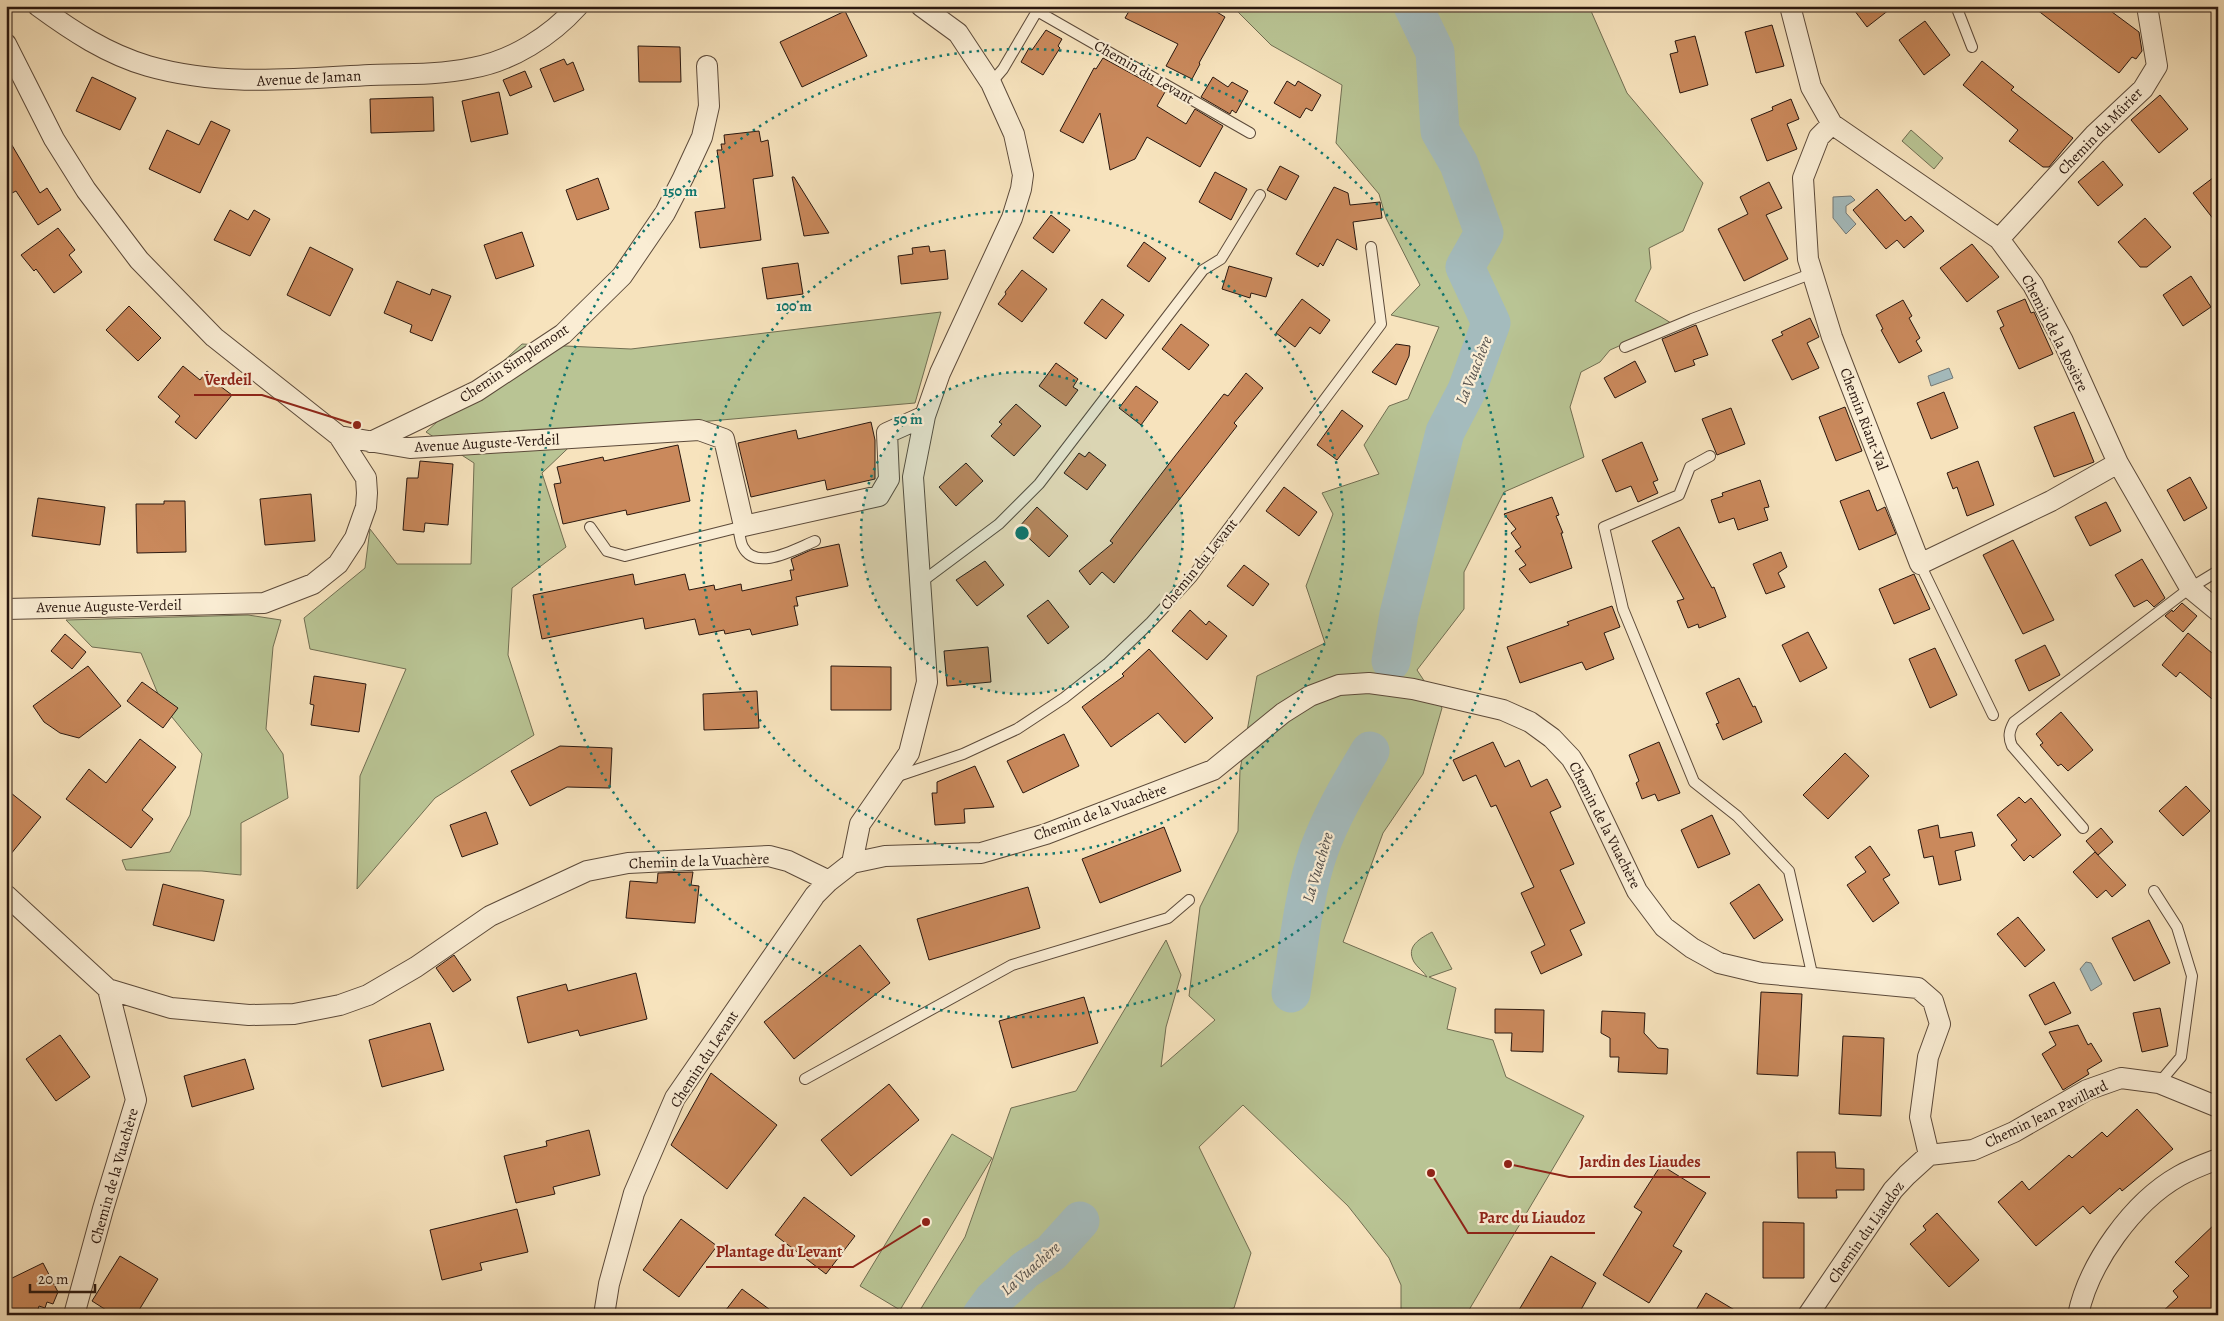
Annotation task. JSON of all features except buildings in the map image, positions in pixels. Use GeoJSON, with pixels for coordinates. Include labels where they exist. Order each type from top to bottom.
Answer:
{"type":"FeatureCollection","features":[{"type":"Feature","properties":{"kind":"street","name":"Avenue de Jaman"},"geometry":{"type":"LineString","coordinates":[[38,6],[72,31],[116,54],[148,66],[203,78],[253,81],[472,68],[516,53],[545,36],[563,22],[578,6]]}},
{"type":"Feature","properties":{"kind":"street"},"geometry":{"type":"LineString","coordinates":[[852,863],[860,824],[909,753],[927,682],[913,477],[925,416],[940,373],[1012,218],[1021,190],[1023,175],[1014,134],[992,82],[958,33],[921,6]]}},
{"type":"Feature","properties":{"kind":"street","name":"Chemin de la Rosière"},"geometry":{"type":"LineString","coordinates":[[1790,6],[1811,87],[1832,124],[1999,239],[2038,293],[2063,342],[2118,463],[2190,588],[2218,611]]}},
{"type":"Feature","properties":{"kind":"street","name":"Chemin du Mûrier"},"geometry":{"type":"LineString","coordinates":[[1999,239],[2095,134],[2143,89],[2153,74],[2157,66],[2147,6]]}},
{"type":"Feature","properties":{"kind":"street"},"geometry":{"type":"LineString","coordinates":[[6,44],[58,146],[86,190],[139,260],[214,337],[339,436],[372,441]]}},
{"type":"Feature","properties":{"kind":"street","name":"Chemin Simplemont"},"geometry":{"type":"LineString","coordinates":[[372,441],[408,426],[477,391],[563,334],[622,276],[665,213],[702,136],[710,106],[707,66]]}},
{"type":"Feature","properties":{"kind":"street","name":"Chemin Riant-Val"},"geometry":{"type":"LineString","coordinates":[[1832,124],[1819,137],[1803,178],[1808,258],[1832,338],[1920,564]]}},
{"type":"Feature","properties":{"kind":"street"},"geometry":{"type":"LineString","coordinates":[[741,527],[878,496],[889,479],[888,433],[925,416]]}},
{"type":"Feature","properties":{"kind":"street","name":"Avenue Auguste-Verdeil"},"geometry":{"type":"LineString","coordinates":[[372,441],[410,448],[699,430],[724,439],[741,527]]}},
{"type":"Feature","properties":{"kind":"street","name":"Avenue Auguste-Verdeil"},"geometry":{"type":"LineString","coordinates":[[6,608],[264,603],[313,584],[338,564],[355,538],[366,507],[366,478],[339,436]]}},
{"type":"Feature","properties":{"kind":"street"},"geometry":{"type":"LineString","coordinates":[[355,460],[372,441]]}},
{"type":"Feature","properties":{"kind":"street"},"geometry":{"type":"LineString","coordinates":[[1920,564],[2050,501],[2118,463]]}},
{"type":"Feature","properties":{"kind":"street","name":"Chemin de la Vuachère"},"geometry":{"type":"LineString","coordinates":[[108,989],[171,1008],[249,1015],[294,1014],[340,1005],[368,995],[416,966],[490,916],[587,871],[628,863],[769,856],[788,861],[829,881],[852,863],[885,856],[981,853],[1046,834],[1213,770],[1283,713],[1310,696],[1339,685],[1369,682],[1413,689],[1503,710],[1530,722],[1552,738],[1571,758],[1582,776],[1638,891],[1664,927],[1692,948],[1719,963],[1761,973],[1918,988],[1933,1001],[1940,1024],[1928,1057],[1920,1117],[1929,1155]]}},
{"type":"Feature","properties":{"kind":"street","name":"Chemin du Levant"},"geometry":{"type":"LineString","coordinates":[[604,1315],[609,1284],[634,1193],[675,1098],[815,895],[829,881]]}},
{"type":"Feature","properties":{"kind":"street"},"geometry":{"type":"LineString","coordinates":[[6,895],[108,989]]}},
{"type":"Feature","properties":{"kind":"street","name":"Chemin de la Vuachère"},"geometry":{"type":"LineString","coordinates":[[74,1315],[103,1208],[136,1100],[108,989]]}},
{"type":"Feature","properties":{"kind":"street","name":"Chemin Jean Pavillard"},"geometry":{"type":"LineString","coordinates":[[1929,1155],[1973,1150],[2014,1132],[2087,1090],[2121,1078],[2159,1083],[2218,1107]]}},
{"type":"Feature","properties":{"kind":"street","name":"Chemin du Liaudoz"},"geometry":{"type":"LineString","coordinates":[[1808,1315],[1893,1190],[1929,1155]]}},
{"type":"Feature","properties":{"kind":"street"},"geometry":{"type":"LineString","coordinates":[[2078,1315],[2081,1299],[2097,1265],[2114,1238],[2142,1204],[2179,1175],[2218,1159]]}},
{"type":"Feature","properties":{"kind":"lane"},"geometry":{"type":"LineString","coordinates":[[1956,6],[1972,47]]}},
{"type":"Feature","properties":{"kind":"lane","name":"Chemin du Levant"},"geometry":{"type":"LineString","coordinates":[[992,82],[1003,69],[1038,8],[1250,133]]}},
{"type":"Feature","properties":{"kind":"lane"},"geometry":{"type":"LineString","coordinates":[[920,583],[999,524],[1039,484],[1204,270],[1221,259],[1260,195]]}},
{"type":"Feature","properties":{"kind":"lane","name":"Chemin du Levant"},"geometry":{"type":"LineString","coordinates":[[894,777],[963,754],[1017,729],[1107,664],[1151,622],[1192,577],[1381,324],[1371,247]]}},
{"type":"Feature","properties":{"kind":"lane"},"geometry":{"type":"LineString","coordinates":[[1626,347],[1692,319],[1813,273]]}},
{"type":"Feature","properties":{"kind":"lane"},"geometry":{"type":"LineString","coordinates":[[1710,456],[1690,468],[1679,495],[1604,527],[1623,609],[1694,782],[1737,816],[1789,871],[1813,978]]}},
{"type":"Feature","properties":{"kind":"lane"},"geometry":{"type":"LineString","coordinates":[[590,527],[607,550],[625,556],[741,527]]}},
{"type":"Feature","properties":{"kind":"lane","name":"Avenue Auguste-Verdeil"},"geometry":{"type":"LineString","coordinates":[[741,527],[743,548],[756,559],[766,560],[815,541]]}},
{"type":"Feature","properties":{"kind":"lane","name":"Chemin Riant-Val"},"geometry":{"type":"LineString","coordinates":[[1920,564],[1993,715]]}},
{"type":"Feature","properties":{"kind":"lane"},"geometry":{"type":"LineString","coordinates":[[2083,828],[2012,746],[2008,738],[2009,730],[2014,722],[2190,588],[2218,571]]}},
{"type":"Feature","properties":{"kind":"lane"},"geometry":{"type":"LineString","coordinates":[[2154,891],[2177,927],[2192,976],[2181,1057],[2159,1083]]}},
{"type":"Feature","properties":{"kind":"lane"},"geometry":{"type":"LineString","coordinates":[[805,1079],[1012,965],[1168,918],[1189,900]]}},
{"type":"Feature","properties":{"kind":"green space"},"geometry":{"type":"Polygon","coordinates":[[[1232,6],[1580,6],[1591,11],[1627,93],[1703,183],[1683,231],[1649,248],[1651,268],[1635,301],[1671,323],[1610,350],[1600,362],[1581,372],[1570,407],[1584,457],[1504,492],[1464,572],[1464,609],[1417,670],[1442,708],[1423,774],[1383,833],[1343,942],[1427,977],[1414,962],[1411,951],[1415,943],[1432,932],[1452,969],[1429,977],[1456,988],[1447,1029],[1493,1040],[1506,1077],[1584,1116],[1466,1315],[1401,1315],[1401,1285],[1389,1258],[1348,1206],[1243,1105],[1199,1147],[1251,1253],[1234,1308],[1208,1315],[917,1315],[965,1237],[1011,1108],[1076,1091],[1166,940],[1181,975],[1166,1027],[1161,1067],[1215,1020],[1189,996],[1200,907],[1238,831],[1240,770],[1257,676],[1325,643],[1306,586],[1333,514],[1322,493],[1379,474],[1364,445],[1389,406],[1408,399],[1439,327],[1391,315],[1420,285],[1386,218],[1379,194],[1336,143],[1342,85],[1271,45],[1232,6]]]}},
{"type":"Feature","properties":{"kind":"green space"},"geometry":{"type":"Polygon","coordinates":[[[1911,130],[1943,158],[1934,169],[1902,141],[1911,130]]]}},
{"type":"Feature","properties":{"kind":"green space"},"geometry":{"type":"Polygon","coordinates":[[[941,312],[915,403],[585,432],[542,473],[566,547],[512,588],[508,655],[534,735],[435,798],[357,889],[360,776],[406,669],[310,649],[304,618],[365,568],[370,529],[397,564],[471,564],[474,463],[426,432],[522,344],[631,349],[941,312]]]}},
{"type":"Feature","properties":{"kind":"green space"},"geometry":{"type":"Polygon","coordinates":[[[248,615],[281,620],[273,647],[266,729],[283,754],[288,798],[241,823],[241,875],[202,871],[126,870],[122,860],[170,852],[190,815],[202,754],[163,706],[141,653],[92,647],[66,620],[248,615]]]}},
{"type":"Feature","properties":{"kind":"green space"},"geometry":{"type":"Polygon","coordinates":[[[952,1134],[992,1158],[900,1310],[860,1286],[952,1134]]]}},
{"type":"Feature","properties":{"kind":"water"},"geometry":{"type":"Polygon","coordinates":[[[1851,196],[1855,200],[1846,206],[1846,213],[1856,224],[1846,234],[1833,218],[1833,197],[1851,196]]]}},
{"type":"Feature","properties":{"kind":"water"},"geometry":{"type":"Polygon","coordinates":[[[1949,368],[1953,378],[1931,386],[1928,376],[1949,368]]]}},
{"type":"Feature","properties":{"kind":"water"},"geometry":{"type":"Polygon","coordinates":[[[2086,962],[2091,963],[2102,984],[2091,991],[2080,969],[2086,962]]]}},
{"type":"Feature","properties":{"kind":"waterway","name":"La Vuachère"},"geometry":{"type":"LineString","coordinates":[[1391,661],[1399,614],[1445,432],[1467,390],[1491,323],[1465,267],[1484,233],[1459,164],[1440,131],[1435,52],[1413,6]]}},
{"type":"Feature","properties":{"kind":"waterway","name":"La Vuachère"},"geometry":{"type":"LineString","coordinates":[[1291,993],[1305,903],[1319,850],[1336,811],[1370,751]]}},
{"type":"Feature","properties":{"kind":"waterway","name":"La Vuachère"},"geometry":{"type":"LineString","coordinates":[[982,1315],[993,1300],[1025,1270],[1051,1253],[1080,1221]]}},
{"type":"Feature","properties":{"kind":"place","name":"Verdeil"},"geometry":{"type":"Point","coordinates":[357,425]}},
{"type":"Feature","properties":{"kind":"place","name":"Jardin des Liaudes"},"geometry":{"type":"Point","coordinates":[1508,1164]}},
{"type":"Feature","properties":{"kind":"place","name":"Parc du Liaudoz"},"geometry":{"type":"Point","coordinates":[1431,1173]}},
{"type":"Feature","properties":{"kind":"place","name":"Plantage du Levant"},"geometry":{"type":"Point","coordinates":[926,1222]}}]}
